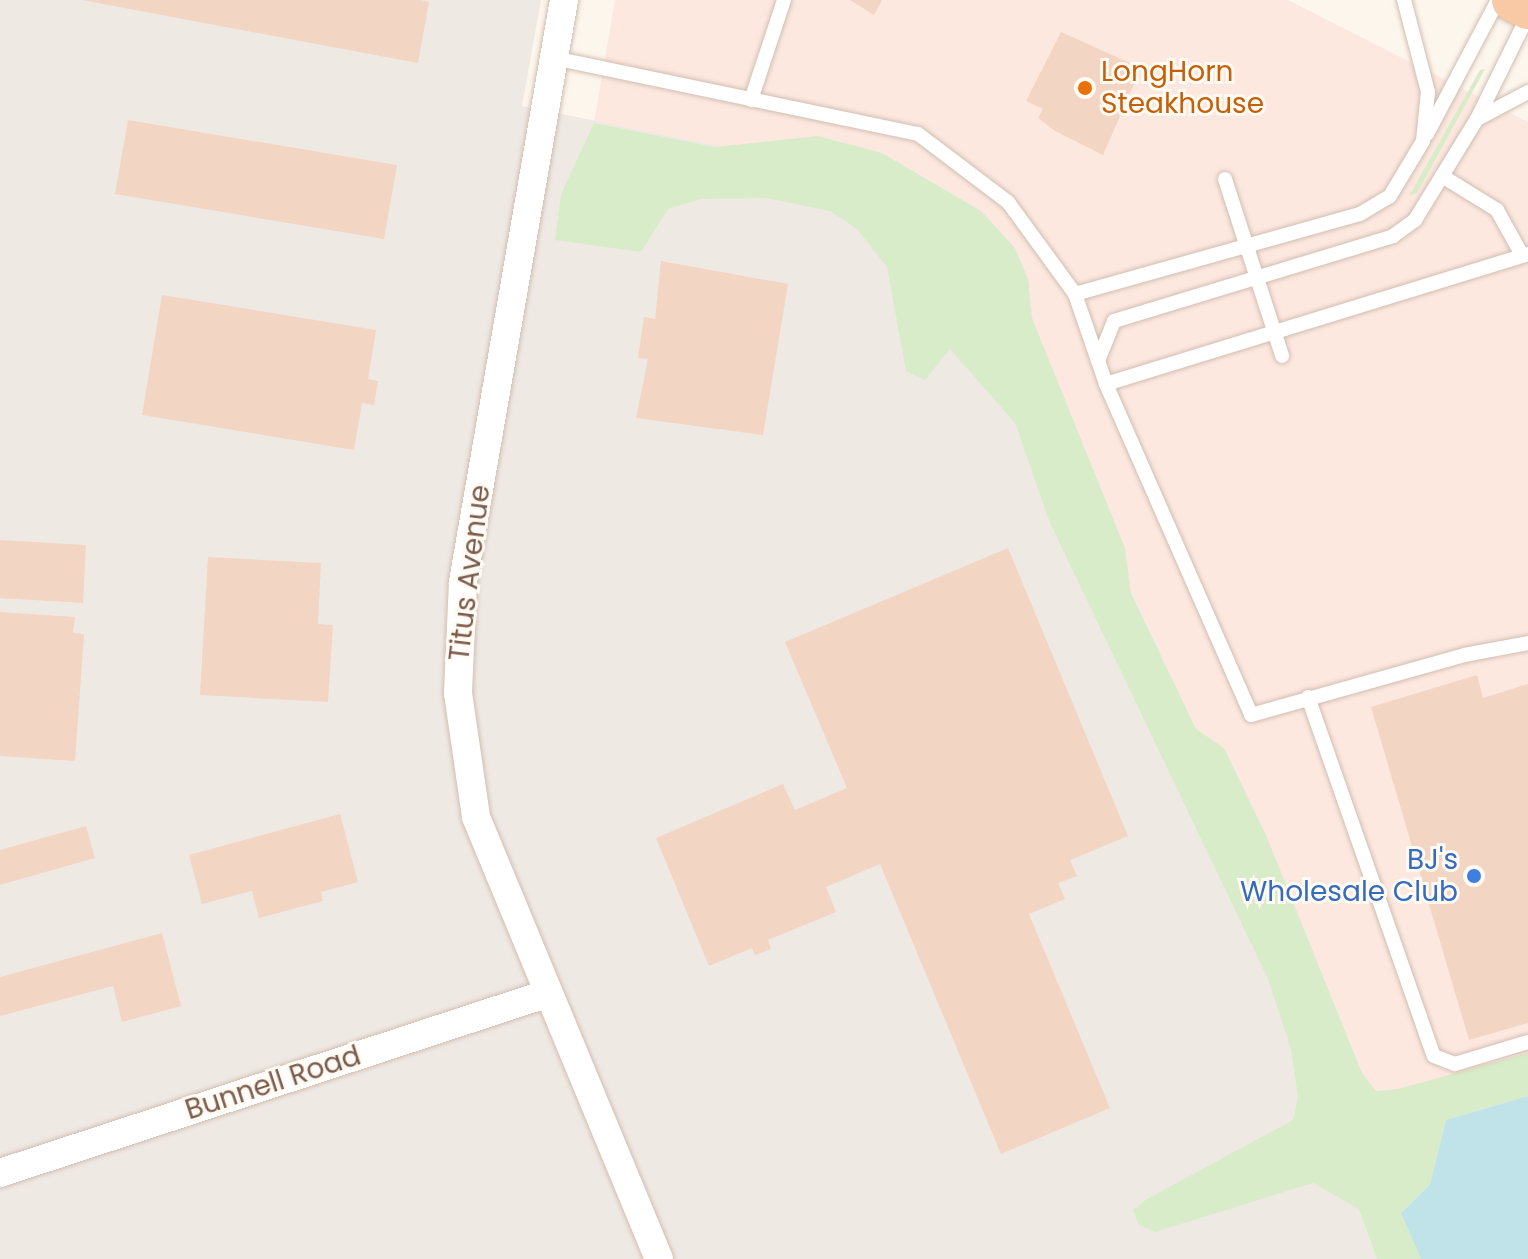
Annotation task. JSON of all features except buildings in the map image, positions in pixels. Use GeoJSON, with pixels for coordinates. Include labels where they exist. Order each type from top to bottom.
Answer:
{"type":"FeatureCollection","features":[{"type":"Feature","properties":{"kind":"highway"},"geometry":{"type":"LineString","coordinates":[[1514,0],[1528,7]]}},
{"type":"Feature","properties":{"kind":"street","name":"Titus Avenue"},"geometry":{"type":"LineString","coordinates":[[564,0],[463,582],[458,642],[462,738],[476,817],[546,994],[659,1259]]}},
{"type":"Feature","properties":{"kind":"street","name":"Bunnell Road"},"geometry":{"type":"LineString","coordinates":[[0,1173],[546,994]]}},
{"type":"Feature","properties":{"kind":"lane"},"geometry":{"type":"LineString","coordinates":[[751,100],[784,0]]}},
{"type":"Feature","properties":{"kind":"lane"},"geometry":{"type":"LineString","coordinates":[[1404,0],[1428,92],[1423,141]]}},
{"type":"Feature","properties":{"kind":"lane"},"geometry":{"type":"LineString","coordinates":[[1075,294],[1360,214],[1390,196],[1498,0]]}},
{"type":"Feature","properties":{"kind":"lane"},"geometry":{"type":"LineString","coordinates":[[1098,361],[1114,321],[1393,236],[1415,220],[1477,119],[1528,16]]}},
{"type":"Feature","properties":{"kind":"lane"},"geometry":{"type":"LineString","coordinates":[[554,58],[918,134],[1008,202],[1075,294],[1106,384],[1251,715],[1308,697],[1528,643]]}},
{"type":"Feature","properties":{"kind":"lane"},"geometry":{"type":"LineString","coordinates":[[1477,119],[1528,92]]}},
{"type":"Feature","properties":{"kind":"lane"},"geometry":{"type":"LineString","coordinates":[[1106,384],[1525,255],[1497,210],[1442,176]]}},
{"type":"Feature","properties":{"kind":"lane"},"geometry":{"type":"LineString","coordinates":[[1225,179],[1282,356]]}},
{"type":"Feature","properties":{"kind":"lane"},"geometry":{"type":"LineString","coordinates":[[1308,697],[1434,1056],[1455,1064],[1528,1042]]}},
{"type":"Feature","properties":{"kind":"shaded area"},"geometry":{"type":"Polygon","coordinates":[[[0,0],[541,0],[522,106],[863,175],[1019,356],[1218,776],[1421,1259],[0,1259],[0,0]]]}},
{"type":"Feature","properties":{"kind":"shaded area"},"geometry":{"type":"Polygon","coordinates":[[[615,0],[1288,0],[1528,122],[1528,1096],[1370,1142],[1218,776],[1019,356],[863,176],[594,123],[615,0]]]}},
{"type":"Feature","properties":{"kind":"green space"},"geometry":{"type":"Polygon","coordinates":[[[1485,69],[1417,193],[1409,196],[1480,70],[1485,69]]]}},
{"type":"Feature","properties":{"kind":"green space"},"geometry":{"type":"Polygon","coordinates":[[[594,123],[714,147],[818,136],[882,153],[981,211],[1015,248],[1028,279],[1032,318],[1125,548],[1131,593],[1196,729],[1224,748],[1266,835],[1362,1073],[1376,1091],[1398,1089],[1528,1053],[1528,1096],[1446,1120],[1430,1184],[1401,1213],[1421,1259],[1377,1259],[1359,1209],[1313,1183],[1155,1232],[1138,1224],[1133,1210],[1147,1199],[1293,1120],[1298,1098],[1291,1049],[1268,979],[1050,523],[1015,423],[950,349],[925,380],[906,371],[887,267],[857,229],[830,211],[766,198],[701,199],[668,209],[641,252],[555,240],[561,194],[594,123]]]}},
{"type":"Feature","properties":{"kind":"water"},"geometry":{"type":"Polygon","coordinates":[[[1528,1096],[1528,1259],[1421,1259],[1401,1213],[1430,1184],[1446,1120],[1528,1096]]]}},
{"type":"Feature","properties":{"kind":"place","name":"LongHorn Steakhouse"},"geometry":{"type":"Point","coordinates":[1085,88]}},
{"type":"Feature","properties":{"kind":"place","name":"BJ's Wholesale Club"},"geometry":{"type":"Point","coordinates":[1474,876]}}]}
